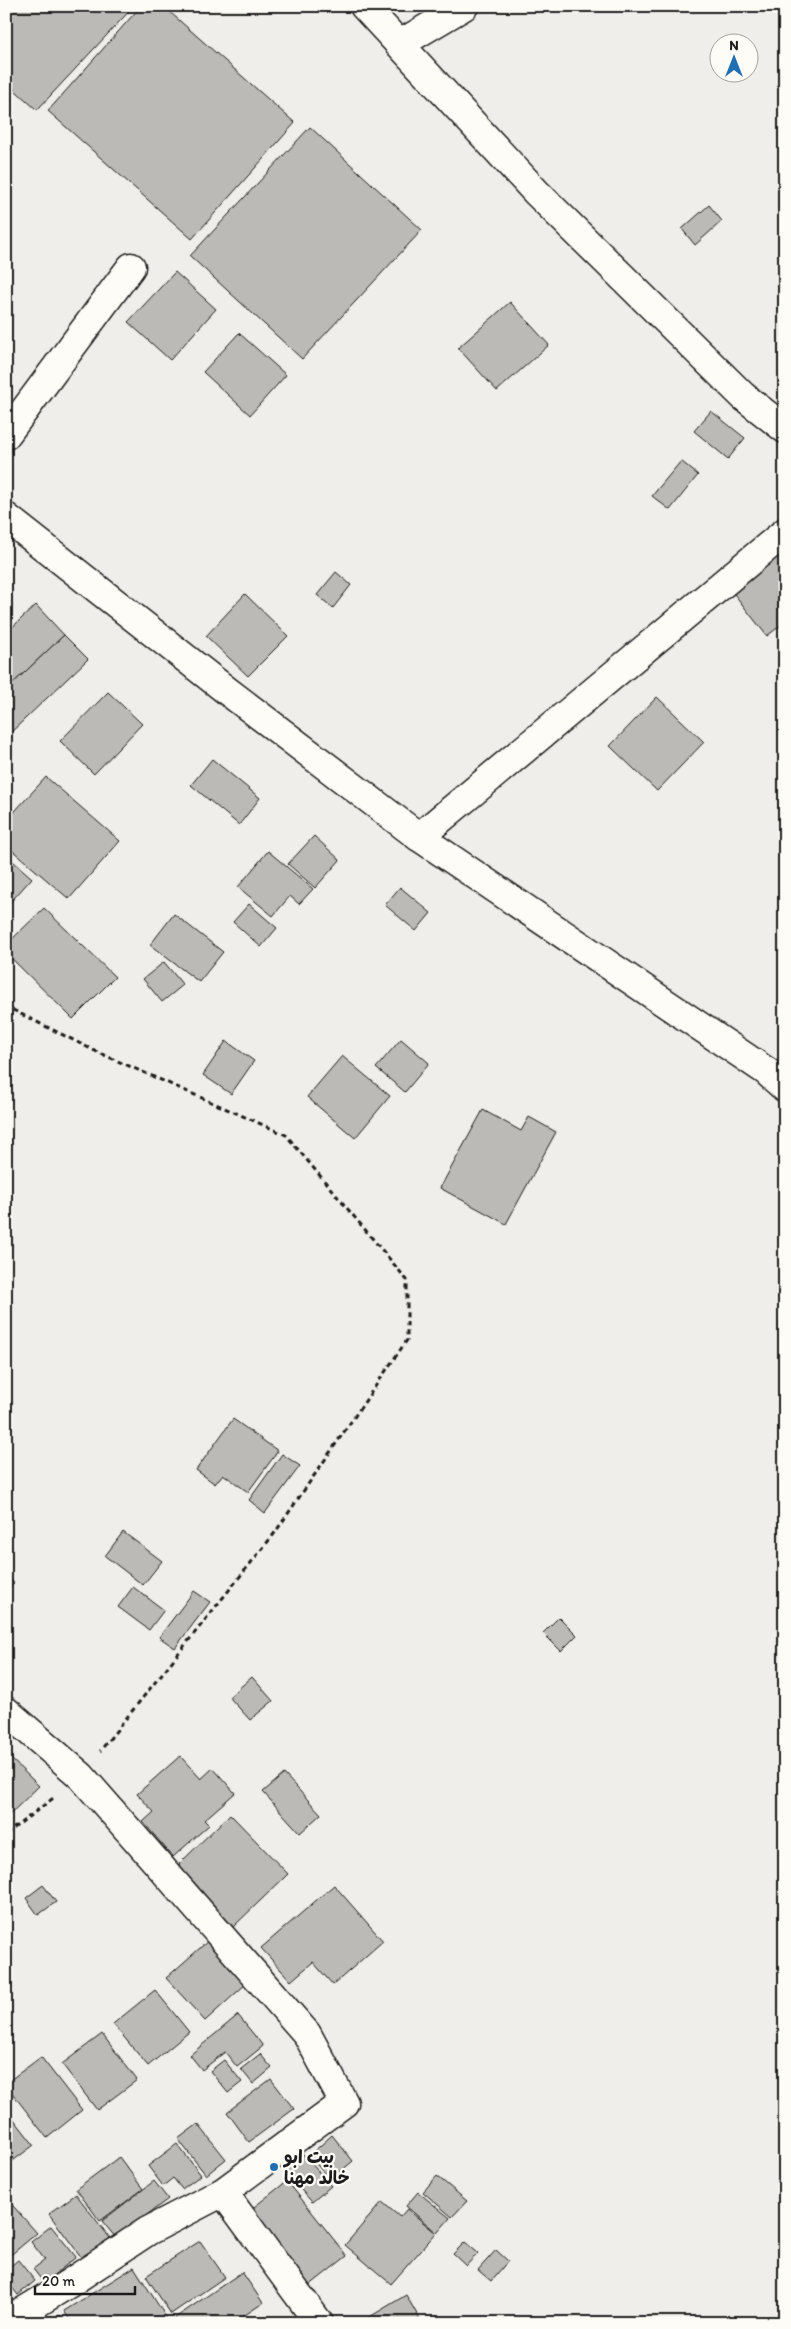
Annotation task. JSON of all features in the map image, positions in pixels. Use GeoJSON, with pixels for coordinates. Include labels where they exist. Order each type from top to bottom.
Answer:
{"type":"FeatureCollection","features":[{"type":"Feature","properties":{"kind":"street"},"geometry":{"type":"LineString","coordinates":[[364,6],[536,192],[743,396],[785,429]]}},
{"type":"Feature","properties":{"kind":"street"},"geometry":{"type":"LineString","coordinates":[[400,44],[464,6]]}},
{"type":"Feature","properties":{"kind":"street"},"geometry":{"type":"LineString","coordinates":[[6,435],[131,267]]}},
{"type":"Feature","properties":{"kind":"street"},"geometry":{"type":"LineString","coordinates":[[6,517],[226,690],[418,837],[766,1071],[785,1088]]}},
{"type":"Feature","properties":{"kind":"street"},"geometry":{"type":"LineString","coordinates":[[418,837],[785,532]]}},
{"type":"Feature","properties":{"kind":"street"},"geometry":{"type":"LineString","coordinates":[[6,1711],[81,1776],[307,2034],[344,2103],[223,2192],[148,2231],[6,2322]]}},
{"type":"Feature","properties":{"kind":"street"},"geometry":{"type":"LineString","coordinates":[[223,2192],[320,2323]]}},
{"type":"Feature","properties":{"kind":"path"},"geometry":{"type":"LineString","coordinates":[[6,1004],[9,1008],[95,1051],[286,1135],[407,1280],[407,1340],[274,1534],[81,1776],[6,1834]]}},
{"type":"Feature","properties":{"kind":"building"},"geometry":{"type":"Polygon","coordinates":[[[6,6],[134,6],[37,110],[6,82],[6,6]]]}},
{"type":"Feature","properties":{"kind":"building"},"geometry":{"type":"Polygon","coordinates":[[[141,6],[163,6],[295,123],[192,239],[48,111],[141,6]]]}},
{"type":"Feature","properties":{"kind":"building"},"geometry":{"type":"Polygon","coordinates":[[[310,127],[422,230],[302,359],[190,256],[310,127]]]}},
{"type":"Feature","properties":{"kind":"building"},"geometry":{"type":"Polygon","coordinates":[[[709,205],[722,221],[695,245],[682,229],[709,205]]]}},
{"type":"Feature","properties":{"kind":"building"},"geometry":{"type":"Polygon","coordinates":[[[175,272],[216,309],[170,360],[128,322],[175,272]]]}},
{"type":"Feature","properties":{"kind":"building"},"geometry":{"type":"Polygon","coordinates":[[[510,302],[549,345],[497,391],[458,348],[510,302]]]}},
{"type":"Feature","properties":{"kind":"building"},"geometry":{"type":"Polygon","coordinates":[[[239,333],[286,375],[250,415],[203,372],[239,333]]]}},
{"type":"Feature","properties":{"kind":"building"},"geometry":{"type":"Polygon","coordinates":[[[711,411],[745,438],[728,459],[694,431],[711,411]]]}},
{"type":"Feature","properties":{"kind":"building"},"geometry":{"type":"Polygon","coordinates":[[[681,461],[698,475],[670,510],[652,496],[681,461]]]}},
{"type":"Feature","properties":{"kind":"building"},"geometry":{"type":"Polygon","coordinates":[[[785,548],[785,622],[767,636],[731,590],[785,548]]]}},
{"type":"Feature","properties":{"kind":"building"},"geometry":{"type":"Polygon","coordinates":[[[336,572],[351,585],[333,608],[317,595],[336,572]]]}},
{"type":"Feature","properties":{"kind":"building"},"geometry":{"type":"Polygon","coordinates":[[[245,594],[288,636],[248,676],[206,636],[245,594]]]}},
{"type":"Feature","properties":{"kind":"building"},"geometry":{"type":"Polygon","coordinates":[[[36,605],[64,635],[6,690],[6,633],[36,605]]]}},
{"type":"Feature","properties":{"kind":"building"},"geometry":{"type":"Polygon","coordinates":[[[64,635],[88,659],[6,737],[6,690],[64,635]]]}},
{"type":"Feature","properties":{"kind":"building"},"geometry":{"type":"Polygon","coordinates":[[[108,692],[142,724],[94,774],[60,741],[108,692]]]}},
{"type":"Feature","properties":{"kind":"building"},"geometry":{"type":"Polygon","coordinates":[[[657,697],[704,742],[657,791],[610,746],[657,697]]]}},
{"type":"Feature","properties":{"kind":"building"},"geometry":{"type":"Polygon","coordinates":[[[212,759],[260,798],[239,825],[191,785],[212,759]]]}},
{"type":"Feature","properties":{"kind":"building"},"geometry":{"type":"Polygon","coordinates":[[[46,777],[120,841],[69,899],[6,845],[6,821],[46,777]]]}},
{"type":"Feature","properties":{"kind":"building"},"geometry":{"type":"Polygon","coordinates":[[[314,836],[340,860],[315,888],[288,864],[314,836]]]}},
{"type":"Feature","properties":{"kind":"building"},"geometry":{"type":"Polygon","coordinates":[[[268,851],[313,889],[299,904],[290,896],[273,916],[238,887],[268,851]]]}},
{"type":"Feature","properties":{"kind":"building"},"geometry":{"type":"Polygon","coordinates":[[[6,855],[32,878],[6,907],[6,855]]]}},
{"type":"Feature","properties":{"kind":"building"},"geometry":{"type":"Polygon","coordinates":[[[400,887],[431,913],[416,931],[385,905],[400,887]]]}},
{"type":"Feature","properties":{"kind":"building"},"geometry":{"type":"Polygon","coordinates":[[[249,904],[277,928],[261,947],[233,922],[249,904]]]}},
{"type":"Feature","properties":{"kind":"building"},"geometry":{"type":"Polygon","coordinates":[[[44,908],[115,977],[73,1019],[6,953],[6,945],[44,908]]]}},
{"type":"Feature","properties":{"kind":"building"},"geometry":{"type":"Polygon","coordinates":[[[174,914],[223,952],[199,982],[150,945],[174,914]]]}},
{"type":"Feature","properties":{"kind":"building"},"geometry":{"type":"Polygon","coordinates":[[[164,962],[183,985],[162,1002],[143,979],[164,962]]]}},
{"type":"Feature","properties":{"kind":"building"},"geometry":{"type":"Polygon","coordinates":[[[401,1039],[429,1063],[405,1092],[376,1068],[401,1039]]]}},
{"type":"Feature","properties":{"kind":"building"},"geometry":{"type":"Polygon","coordinates":[[[226,1041],[254,1061],[231,1094],[203,1075],[226,1041]]]}},
{"type":"Feature","properties":{"kind":"building"},"geometry":{"type":"Polygon","coordinates":[[[342,1056],[390,1096],[355,1138],[307,1097],[342,1056]]]}},
{"type":"Feature","properties":{"kind":"building"},"geometry":{"type":"Polygon","coordinates":[[[483,1110],[521,1131],[529,1117],[556,1132],[506,1224],[440,1188],[483,1110]]]}},
{"type":"Feature","properties":{"kind":"building"},"geometry":{"type":"Polygon","coordinates":[[[233,1419],[278,1451],[248,1492],[223,1474],[215,1484],[196,1470],[233,1419]]]}},
{"type":"Feature","properties":{"kind":"building"},"geometry":{"type":"Polygon","coordinates":[[[282,1454],[300,1466],[265,1513],[249,1500],[282,1454]]]}},
{"type":"Feature","properties":{"kind":"building"},"geometry":{"type":"Polygon","coordinates":[[[123,1532],[162,1561],[143,1585],[105,1556],[123,1532]]]}},
{"type":"Feature","properties":{"kind":"building"},"geometry":{"type":"Polygon","coordinates":[[[6,1576],[14,1583],[6,1592],[6,1576]]]}},
{"type":"Feature","properties":{"kind":"building"},"geometry":{"type":"Polygon","coordinates":[[[133,1587],[164,1610],[149,1630],[118,1607],[133,1587]]]}},
{"type":"Feature","properties":{"kind":"building"},"geometry":{"type":"Polygon","coordinates":[[[194,1591],[210,1602],[175,1648],[159,1637],[194,1591]]]}},
{"type":"Feature","properties":{"kind":"building"},"geometry":{"type":"Polygon","coordinates":[[[559,1617],[577,1635],[561,1651],[543,1633],[559,1617]]]}},
{"type":"Feature","properties":{"kind":"building"},"geometry":{"type":"Polygon","coordinates":[[[252,1677],[273,1701],[250,1720],[229,1697],[252,1677]]]}},
{"type":"Feature","properties":{"kind":"building"},"geometry":{"type":"Polygon","coordinates":[[[6,1754],[39,1786],[6,1818],[6,1754]]]}},
{"type":"Feature","properties":{"kind":"building"},"geometry":{"type":"Polygon","coordinates":[[[180,1756],[201,1779],[213,1768],[235,1793],[204,1820],[209,1825],[173,1857],[143,1822],[154,1812],[137,1794],[180,1756]]]}},
{"type":"Feature","properties":{"kind":"building"},"geometry":{"type":"Polygon","coordinates":[[[284,1774],[321,1814],[300,1833],[263,1792],[284,1774]]]}},
{"type":"Feature","properties":{"kind":"building"},"geometry":{"type":"Polygon","coordinates":[[[230,1814],[288,1874],[233,1927],[176,1867],[230,1814]]]}},
{"type":"Feature","properties":{"kind":"building"},"geometry":{"type":"Polygon","coordinates":[[[43,1885],[56,1902],[38,1915],[26,1898],[43,1885]]]}},
{"type":"Feature","properties":{"kind":"building"},"geometry":{"type":"Polygon","coordinates":[[[334,1885],[383,1941],[333,1985],[313,1962],[291,1981],[261,1948],[334,1885]]]}},
{"type":"Feature","properties":{"kind":"building"},"geometry":{"type":"Polygon","coordinates":[[[208,1941],[247,1983],[205,2021],[166,1978],[208,1941]]]}},
{"type":"Feature","properties":{"kind":"building"},"geometry":{"type":"Polygon","coordinates":[[[155,1990],[189,2032],[148,2066],[113,2024],[155,1990]]]}},
{"type":"Feature","properties":{"kind":"building"},"geometry":{"type":"Polygon","coordinates":[[[238,2015],[263,2046],[237,2067],[225,2052],[202,2070],[190,2055],[238,2015]]]}},
{"type":"Feature","properties":{"kind":"building"},"geometry":{"type":"Polygon","coordinates":[[[102,2034],[137,2080],[97,2110],[62,2064],[102,2034]]]}},
{"type":"Feature","properties":{"kind":"building"},"geometry":{"type":"Polygon","coordinates":[[[260,2054],[272,2068],[253,2084],[241,2069],[260,2054]]]}},
{"type":"Feature","properties":{"kind":"building"},"geometry":{"type":"Polygon","coordinates":[[[41,2057],[82,2110],[47,2138],[6,2085],[6,2083],[41,2057]]]}},
{"type":"Feature","properties":{"kind":"building"},"geometry":{"type":"Polygon","coordinates":[[[224,2060],[242,2082],[228,2093],[210,2071],[224,2060]]]}},
{"type":"Feature","properties":{"kind":"building"},"geometry":{"type":"Polygon","coordinates":[[[271,2079],[294,2109],[249,2142],[227,2112],[271,2079]]]}},
{"type":"Feature","properties":{"kind":"building"},"geometry":{"type":"Polygon","coordinates":[[[6,2109],[34,2145],[6,2166],[6,2109]]]}},
{"type":"Feature","properties":{"kind":"building"},"geometry":{"type":"Polygon","coordinates":[[[198,2124],[226,2159],[206,2175],[178,2139],[198,2124]]]}},
{"type":"Feature","properties":{"kind":"building"},"geometry":{"type":"Polygon","coordinates":[[[332,2135],[353,2161],[330,2180],[309,2156],[332,2135]]]}},
{"type":"Feature","properties":{"kind":"building"},"geometry":{"type":"Polygon","coordinates":[[[177,2144],[201,2175],[182,2189],[173,2178],[163,2186],[148,2166],[177,2144]]]}},
{"type":"Feature","properties":{"kind":"building"},"geometry":{"type":"Polygon","coordinates":[[[303,2154],[331,2186],[312,2202],[284,2171],[303,2154]]]}},
{"type":"Feature","properties":{"kind":"building"},"geometry":{"type":"Polygon","coordinates":[[[119,2157],[143,2189],[100,2221],[76,2189],[119,2157]]]}},
{"type":"Feature","properties":{"kind":"building"},"geometry":{"type":"Polygon","coordinates":[[[437,2176],[467,2201],[452,2217],[423,2192],[437,2176]]]}},
{"type":"Feature","properties":{"kind":"building"},"geometry":{"type":"Polygon","coordinates":[[[154,2181],[168,2199],[116,2238],[102,2221],[154,2181]]]}},
{"type":"Feature","properties":{"kind":"building"},"geometry":{"type":"Polygon","coordinates":[[[287,2181],[347,2256],[309,2286],[249,2211],[287,2181]]]}},
{"type":"Feature","properties":{"kind":"building"},"geometry":{"type":"Polygon","coordinates":[[[418,2192],[450,2218],[437,2233],[406,2206],[418,2192]]]}},
{"type":"Feature","properties":{"kind":"building"},"geometry":{"type":"Polygon","coordinates":[[[76,2194],[110,2238],[82,2258],[49,2214],[76,2194]]]}},
{"type":"Feature","properties":{"kind":"building"},"geometry":{"type":"Polygon","coordinates":[[[6,2198],[37,2233],[6,2259],[6,2198]]]}},
{"type":"Feature","properties":{"kind":"building"},"geometry":{"type":"Polygon","coordinates":[[[382,2202],[400,2217],[407,2209],[436,2233],[391,2284],[345,2245],[382,2202]]]}},
{"type":"Feature","properties":{"kind":"building"},"geometry":{"type":"Polygon","coordinates":[[[51,2226],[76,2257],[44,2283],[33,2269],[45,2260],[31,2242],[51,2226]]]}},
{"type":"Feature","properties":{"kind":"building"},"geometry":{"type":"Polygon","coordinates":[[[200,2241],[225,2277],[171,2314],[146,2276],[200,2241]]]}},
{"type":"Feature","properties":{"kind":"building"},"geometry":{"type":"Polygon","coordinates":[[[465,2242],[478,2253],[466,2266],[453,2254],[465,2242]]]}},
{"type":"Feature","properties":{"kind":"building"},"geometry":{"type":"Polygon","coordinates":[[[496,2250],[508,2261],[491,2281],[478,2270],[496,2250]]]}},
{"type":"Feature","properties":{"kind":"building"},"geometry":{"type":"Polygon","coordinates":[[[18,2260],[35,2281],[18,2295],[6,2280],[6,2270],[18,2260]]]}},
{"type":"Feature","properties":{"kind":"building"},"geometry":{"type":"Polygon","coordinates":[[[134,2267],[166,2317],[157,2323],[72,2323],[64,2311],[134,2267]]]}},
{"type":"Feature","properties":{"kind":"building"},"geometry":{"type":"Polygon","coordinates":[[[242,2272],[263,2303],[233,2323],[178,2323],[175,2318],[242,2272]]]}},
{"type":"Feature","properties":{"kind":"building"},"geometry":{"type":"Polygon","coordinates":[[[406,2295],[422,2323],[364,2323],[363,2321],[406,2295]]]}},
{"type":"Feature","properties":{"kind":"building"},"geometry":{"type":"Polygon","coordinates":[[[60,2315],[66,2323],[48,2323],[60,2315]]]}},
{"type":"Feature","properties":{"kind":"place","name":"بيت ابو خالد مهنا"},"geometry":{"type":"Point","coordinates":[274,2167]}}]}
